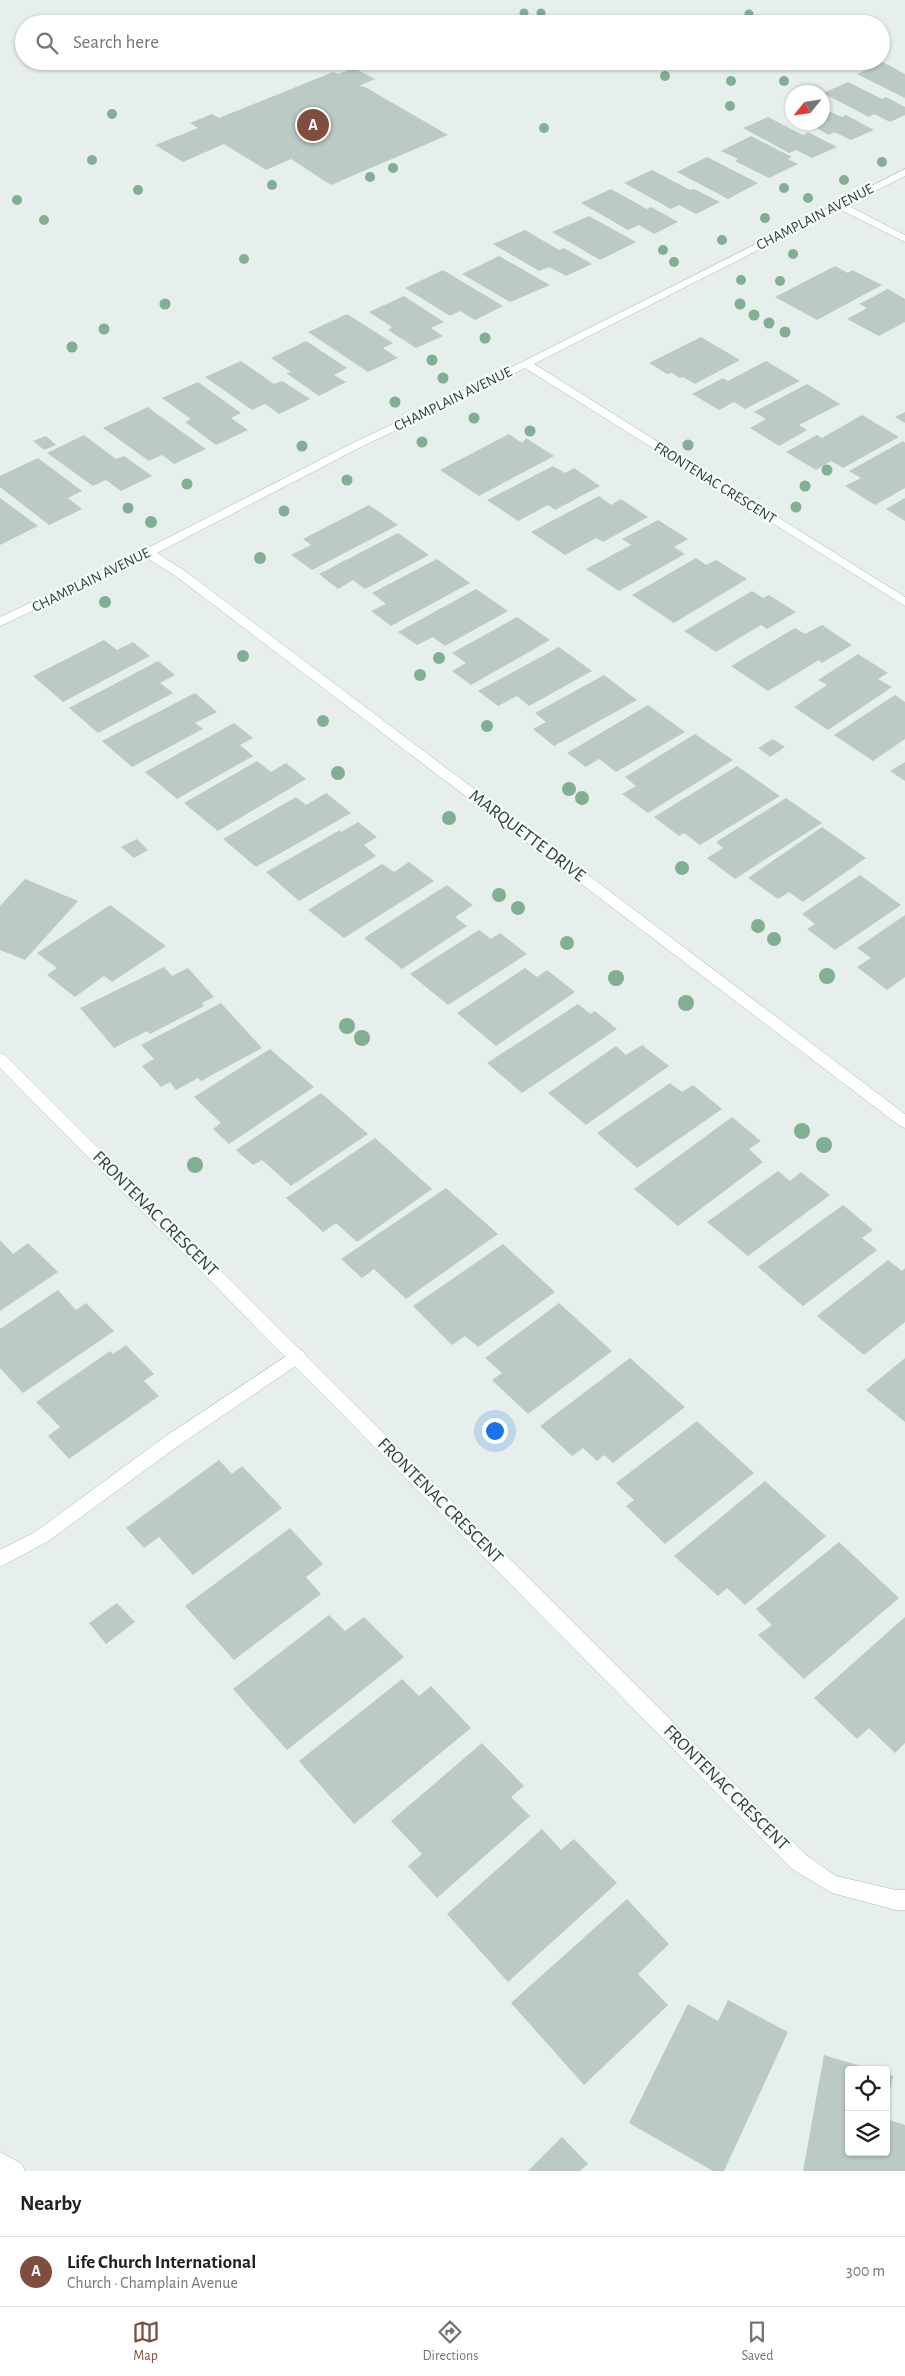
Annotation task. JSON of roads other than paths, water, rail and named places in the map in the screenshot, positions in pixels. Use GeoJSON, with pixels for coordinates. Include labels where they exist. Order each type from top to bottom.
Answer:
{"type":"FeatureCollection","features":[{"type":"Feature","properties":{"kind":"street","name":"CHAMPLAIN AVENUE"},"geometry":{"type":"LineString","coordinates":[[0,622],[148,553],[354,447],[526,364],[905,172]]}},
{"type":"Feature","properties":{"kind":"street"},"geometry":{"type":"LineString","coordinates":[[839,205],[905,239]]}},
{"type":"Feature","properties":{"kind":"street","name":"FRONTENAC CRESCENT"},"geometry":{"type":"LineString","coordinates":[[526,364],[905,602]]}},
{"type":"Feature","properties":{"kind":"street","name":"MARQUETTE DRIVE"},"geometry":{"type":"LineString","coordinates":[[148,553],[189,580],[905,1122]]}},
{"type":"Feature","properties":{"kind":"street","name":"FRONTENAC CRESCENT"},"geometry":{"type":"LineString","coordinates":[[0,1059],[800,1862],[832,1884],[896,1900],[905,1900]]}},
{"type":"Feature","properties":{"kind":"street"},"geometry":{"type":"LineString","coordinates":[[0,1558],[41,1537],[172,1441],[297,1356]]}},
{"type":"Feature","properties":{"kind":"street"},"geometry":{"type":"LineString","coordinates":[[0,2162],[15,2171]]}},
{"type":"Feature","properties":{"kind":"place","name":"Life Church International"},"geometry":{"type":"Point","coordinates":[313,125]}}]}
